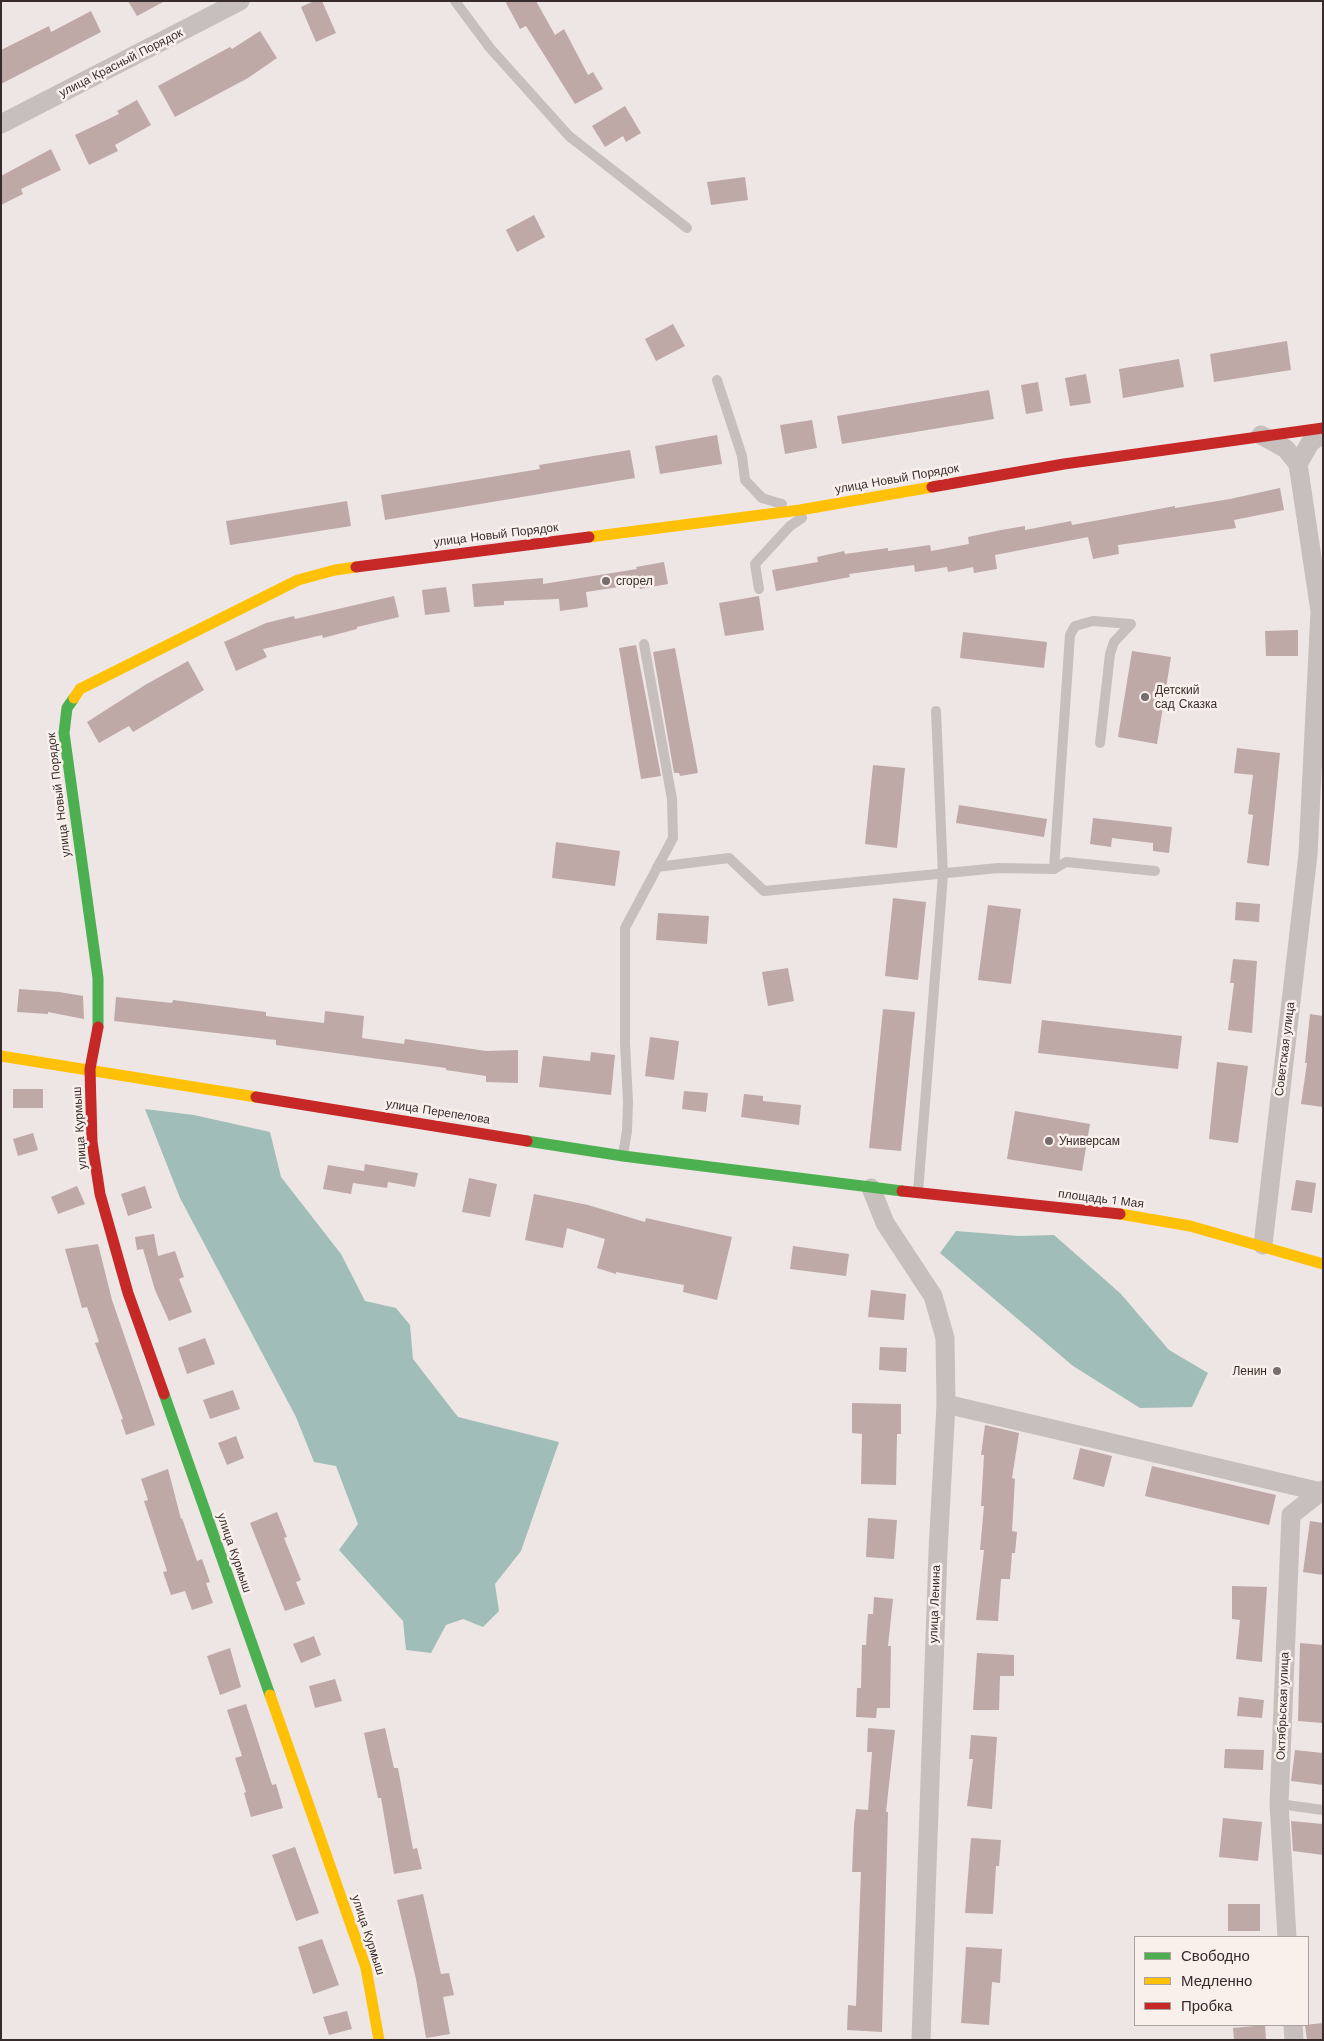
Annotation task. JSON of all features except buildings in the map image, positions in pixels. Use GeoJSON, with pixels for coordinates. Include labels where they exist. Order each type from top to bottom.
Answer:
{"type":"FeatureCollection","features":[{"type":"Feature","properties":{"kind":"street","name":"улица Красный Порядок"},"geometry":{"type":"LineString","coordinates":[[1,124],[240,1]]}},
{"type":"Feature","properties":{"kind":"street","name":"улица Новый Порядок"},"geometry":{"type":"LineString","coordinates":[[90,1069],[99,1022],[98,978],[64,733],[68,708],[80,690],[298,580],[336,570],[800,510],[1064,464],[1261,435],[1323,428]]}},
{"type":"Feature","properties":{"kind":"street"},"geometry":{"type":"LineString","coordinates":[[1261,435],[1286,449],[1298,464],[1310,443],[1323,433]]}},
{"type":"Feature","properties":{"kind":"street","name":"Советская улица"},"geometry":{"type":"LineString","coordinates":[[1263,1245],[1315,853],[1320,611],[1298,464]]}},
{"type":"Feature","properties":{"kind":"street","name":"улица Перепелова"},"geometry":{"type":"LineString","coordinates":[[1,1056],[623,1156],[871,1188]]}},
{"type":"Feature","properties":{"kind":"street","name":"улица Курмыш"},"geometry":{"type":"LineString","coordinates":[[90,1069],[92,1142],[100,1194],[128,1293],[366,1968],[379,2040]]}},
{"type":"Feature","properties":{"kind":"street","name":"площадь 1 Мая"},"geometry":{"type":"LineString","coordinates":[[871,1188],[1134,1216],[1190,1226],[1263,1245],[1323,1264]]}},
{"type":"Feature","properties":{"kind":"street","name":"улица Ленина"},"geometry":{"type":"LineString","coordinates":[[871,1188],[885,1223],[934,1296],[945,1338],[946,1404],[935,1611],[921,2040]]}},
{"type":"Feature","properties":{"kind":"street"},"geometry":{"type":"LineString","coordinates":[[946,1404],[1322,1491]]}},
{"type":"Feature","properties":{"kind":"street","name":"Октябрьская улица"},"geometry":{"type":"LineString","coordinates":[[1287,1936],[1279,1804],[1291,1515],[1322,1491]]}},
{"type":"Feature","properties":{"kind":"street"},"geometry":{"type":"LineString","coordinates":[[1292,2026],[1294,2040]]}},
{"type":"Feature","properties":{"kind":"lane"},"geometry":{"type":"LineString","coordinates":[[455,1],[490,48],[569,136],[687,228]]}},
{"type":"Feature","properties":{"kind":"lane"},"geometry":{"type":"LineString","coordinates":[[717,380],[742,456],[745,480],[762,498],[800,510]]}},
{"type":"Feature","properties":{"kind":"lane"},"geometry":{"type":"LineString","coordinates":[[759,589],[755,564],[790,526],[812,512],[848,501]]}},
{"type":"Feature","properties":{"kind":"lane"},"geometry":{"type":"LineString","coordinates":[[1054,869],[1070,635],[1076,626],[1093,621],[1131,624],[1114,642],[1110,654],[1100,743]]}},
{"type":"Feature","properties":{"kind":"lane"},"geometry":{"type":"LineString","coordinates":[[623,1156],[627,1131],[628,1102],[624,1043],[625,928],[673,838],[672,800],[644,644]]}},
{"type":"Feature","properties":{"kind":"lane"},"geometry":{"type":"LineString","coordinates":[[918,1193],[943,875],[936,711]]}},
{"type":"Feature","properties":{"kind":"lane"},"geometry":{"type":"LineString","coordinates":[[657,867],[730,858],[764,891],[943,875],[998,868],[1054,869],[1066,862],[1155,871]]}},
{"type":"Feature","properties":{"kind":"lane"},"geometry":{"type":"LineString","coordinates":[[1279,1804],[1323,1810]]}},
{"type":"Feature","properties":{"kind":"water"},"geometry":{"type":"Polygon","coordinates":[[[145,1109],[194,1115],[270,1132],[281,1177],[341,1254],[365,1301],[396,1308],[410,1325],[413,1359],[458,1417],[559,1442],[521,1551],[495,1584],[499,1611],[483,1627],[463,1619],[446,1625],[431,1653],[406,1650],[403,1621],[339,1550],[358,1524],[336,1466],[314,1462],[296,1417],[180,1198],[145,1109]]]}},
{"type":"Feature","properties":{"kind":"water"},"geometry":{"type":"Polygon","coordinates":[[[956,1231],[1018,1236],[1054,1235],[1120,1293],[1169,1350],[1208,1373],[1192,1407],[1140,1408],[1073,1366],[940,1253],[956,1231]]]}},
{"type":"Feature","properties":{"kind":"traffic: fast"},"geometry":{"type":"LineString","coordinates":[[74,698],[67,708],[64,733],[98,978],[98,1027]]}},
{"type":"Feature","properties":{"kind":"traffic: fast"},"geometry":{"type":"LineString","coordinates":[[527,1141],[623,1156],[902,1191]]}},
{"type":"Feature","properties":{"kind":"traffic: fast"},"geometry":{"type":"LineString","coordinates":[[164,1394],[270,1695]]}},
{"type":"Feature","properties":{"kind":"traffic: slow"},"geometry":{"type":"LineString","coordinates":[[589,537],[800,510],[932,487]]}},
{"type":"Feature","properties":{"kind":"traffic: slow"},"geometry":{"type":"LineString","coordinates":[[74,698],[80,689],[298,580],[335,570],[356,567]]}},
{"type":"Feature","properties":{"kind":"traffic: slow"},"geometry":{"type":"LineString","coordinates":[[1,1056],[256,1097]]}},
{"type":"Feature","properties":{"kind":"traffic: slow"},"geometry":{"type":"LineString","coordinates":[[1120,1214],[1190,1226],[1323,1264]]}},
{"type":"Feature","properties":{"kind":"traffic: slow"},"geometry":{"type":"LineString","coordinates":[[270,1695],[366,1968],[379,2040]]}},
{"type":"Feature","properties":{"kind":"traffic: jam"},"geometry":{"type":"LineString","coordinates":[[932,487],[1064,464],[1323,428]]}},
{"type":"Feature","properties":{"kind":"traffic: jam"},"geometry":{"type":"LineString","coordinates":[[356,567],[589,537]]}},
{"type":"Feature","properties":{"kind":"traffic: jam"},"geometry":{"type":"LineString","coordinates":[[98,1027],[90,1069],[92,1142],[100,1194],[128,1293],[164,1394]]}},
{"type":"Feature","properties":{"kind":"traffic: jam"},"geometry":{"type":"LineString","coordinates":[[256,1097],[527,1141]]}},
{"type":"Feature","properties":{"kind":"traffic: jam"},"geometry":{"type":"LineString","coordinates":[[902,1191],[1120,1214]]}},
{"type":"Feature","properties":{"kind":"place","name":"сгорел"},"geometry":{"type":"Point","coordinates":[606,581]}},
{"type":"Feature","properties":{"kind":"place","name":"Детский сад Сказка"},"geometry":{"type":"Point","coordinates":[1145,697]}},
{"type":"Feature","properties":{"kind":"place","name":"Универсам"},"geometry":{"type":"Point","coordinates":[1049,1141]}},
{"type":"Feature","properties":{"kind":"place","name":"Ленин"},"geometry":{"type":"Point","coordinates":[1277,1371]}}]}
